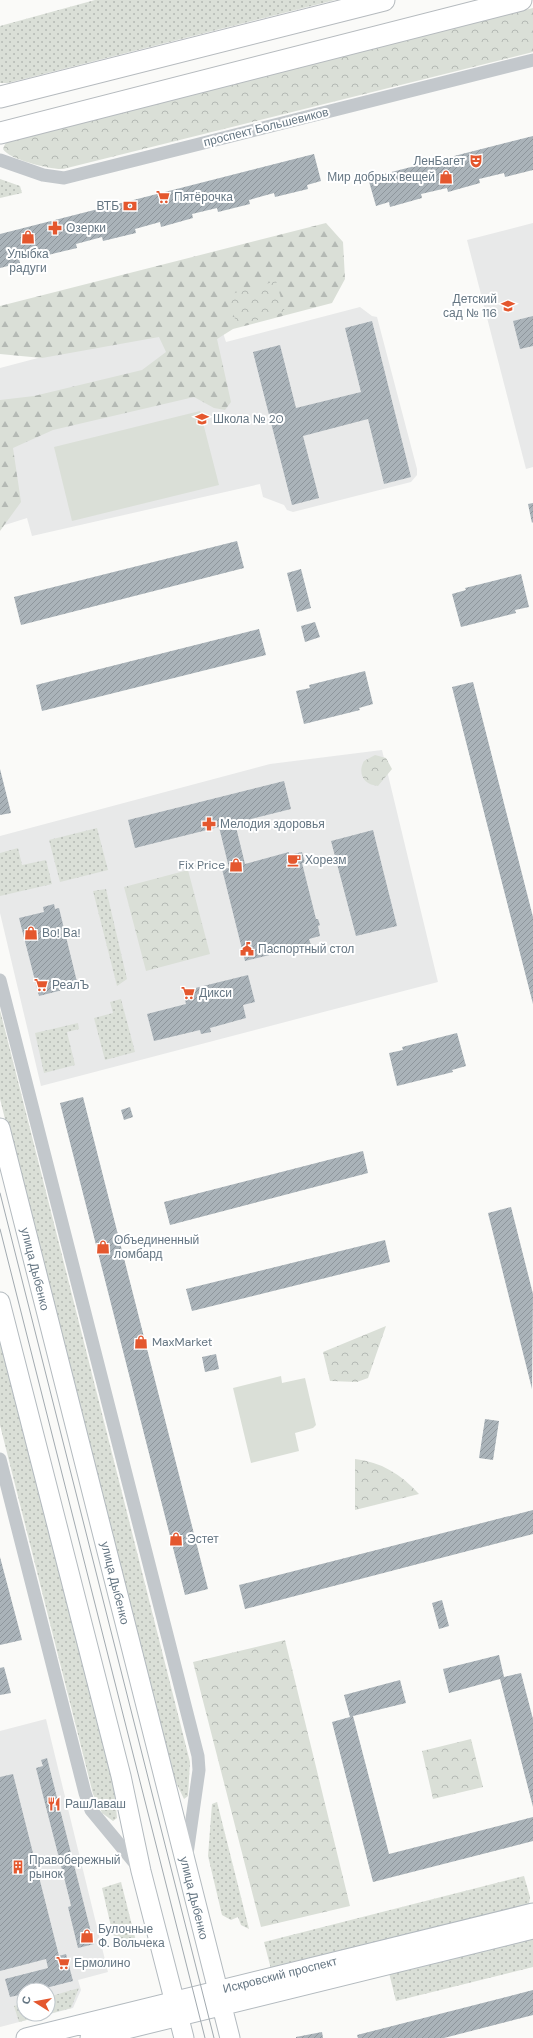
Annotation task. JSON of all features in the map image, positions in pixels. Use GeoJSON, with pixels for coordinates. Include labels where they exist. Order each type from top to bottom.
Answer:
{"type":"FeatureCollection","features":[{"type":"Feature","properties":{"kind":"main road"},"geometry":{"type":"LineString","coordinates":[[0,97],[384,0]]}},
{"type":"Feature","properties":{"kind":"main road"},"geometry":{"type":"LineString","coordinates":[[0,133],[521,0]]}},
{"type":"Feature","properties":{"kind":"main road","name":"улица Дыбенко"},"geometry":{"type":"LineString","coordinates":[[0,1128],[230,2038]]}},
{"type":"Feature","properties":{"kind":"main road"},"geometry":{"type":"LineString","coordinates":[[0,1302],[120,1776],[141,1870],[184,2038]]}},
{"type":"Feature","properties":{"kind":"main road","name":"Искровский проспект"},"geometry":{"type":"LineString","coordinates":[[26,2038],[176,2009],[533,1913]]}},
{"type":"Feature","properties":{"kind":"main road","name":"Искровский проспект"},"geometry":{"type":"LineString","coordinates":[[220,1998],[533,1929]]}},
{"type":"Feature","properties":{"kind":"main road","name":"Искровский проспект"},"geometry":{"type":"LineString","coordinates":[[90,2038],[176,2009]]}},
{"type":"Feature","properties":{"kind":"street","name":"проспект Большевиков"},"geometry":{"type":"LineString","coordinates":[[0,160],[42,175],[64,178],[533,60]]}},
{"type":"Feature","properties":{"kind":"street"},"geometry":{"type":"LineString","coordinates":[[0,980],[198,1756],[199,1770],[185,1864]]}},
{"type":"Feature","properties":{"kind":"street"},"geometry":{"type":"LineString","coordinates":[[0,1459],[85,1793],[91,1810],[141,1870]]}},
{"type":"Feature","properties":{"kind":"shaded area","name":"Детский сад № 116"},"geometry":{"type":"Polygon","coordinates":[[[533,223],[533,467],[526,469],[467,240],[533,223]]]}},
{"type":"Feature","properties":{"kind":"shaded area","name":"Школа № 20"},"geometry":{"type":"Polygon","coordinates":[[[360,307],[372,316],[377,317],[417,469],[417,475],[411,482],[293,512],[287,510],[284,505],[263,497],[260,484],[32,536],[27,518],[5,525],[0,508],[0,368],[216,311],[226,342],[360,307]]]}},
{"type":"Feature","properties":{"kind":"shaded area"},"geometry":{"type":"Polygon","coordinates":[[[382,750],[438,982],[41,1086],[0,913],[0,836],[270,764],[382,750]]]}},
{"type":"Feature","properties":{"kind":"shaded area"},"geometry":{"type":"Polygon","coordinates":[[[46,1719],[108,1972],[78,1980],[81,1990],[73,2008],[56,2012],[56,1982],[16,1982],[16,2022],[19,2022],[0,2027],[0,1731],[46,1719]]]}},
{"type":"Feature","properties":{"kind":"green space"},"geometry":{"type":"Polygon","coordinates":[[[95,0],[335,0],[8,83],[0,83],[0,26],[95,0]]]}},
{"type":"Feature","properties":{"kind":"green space"},"geometry":{"type":"Polygon","coordinates":[[[533,8],[533,52],[63,169],[49,168],[21,160],[7,153],[3,149],[9,140],[533,8]]]}},
{"type":"Feature","properties":{"kind":"green space"},"geometry":{"type":"Polygon","coordinates":[[[0,179],[20,186],[22,193],[0,198],[0,179]]]}},
{"type":"Feature","properties":{"kind":"green space"},"geometry":{"type":"Polygon","coordinates":[[[326,223],[343,242],[345,279],[332,303],[233,329],[217,339],[231,402],[225,410],[214,408],[194,397],[53,430],[13,448],[21,502],[0,531],[0,400],[34,396],[142,370],[166,352],[159,337],[42,358],[0,354],[0,306],[326,223]]]}},
{"type":"Feature","properties":{"kind":"green space"},"geometry":{"type":"Polygon","coordinates":[[[276,281],[285,312],[237,326],[228,295],[276,281]]]}},
{"type":"Feature","properties":{"kind":"green space"},"geometry":{"type":"Polygon","coordinates":[[[200,411],[219,485],[72,521],[54,447],[200,411]]]}},
{"type":"Feature","properties":{"kind":"green space"},"geometry":{"type":"Polygon","coordinates":[[[375,755],[386,758],[392,769],[378,786],[369,784],[363,778],[361,770],[364,761],[375,755]]]}},
{"type":"Feature","properties":{"kind":"green space"},"geometry":{"type":"Polygon","coordinates":[[[97,828],[108,870],[60,882],[49,840],[97,828]]]}},
{"type":"Feature","properties":{"kind":"green space"},"geometry":{"type":"Polygon","coordinates":[[[18,848],[22,865],[46,860],[52,884],[0,896],[0,853],[18,848]]]}},
{"type":"Feature","properties":{"kind":"green space"},"geometry":{"type":"Polygon","coordinates":[[[188,870],[210,954],[146,971],[124,887],[188,870]]]}},
{"type":"Feature","properties":{"kind":"green space"},"geometry":{"type":"Polygon","coordinates":[[[106,889],[127,979],[117,986],[93,891],[106,889]]]}},
{"type":"Feature","properties":{"kind":"green space"},"geometry":{"type":"Polygon","coordinates":[[[121,999],[135,1052],[105,1060],[94,1018],[113,1013],[110,1002],[121,999]]]}},
{"type":"Feature","properties":{"kind":"green space"},"geometry":{"type":"Polygon","coordinates":[[[0,1010],[190,1762],[188,1796],[184,1799],[166,1762],[0,1099],[0,1010]]]}},
{"type":"Feature","properties":{"kind":"green space"},"geometry":{"type":"Polygon","coordinates":[[[78,1023],[79,1029],[67,1032],[75,1065],[44,1073],[35,1033],[78,1023]]]}},
{"type":"Feature","properties":{"kind":"green space"},"geometry":{"type":"Polygon","coordinates":[[[386,1326],[368,1378],[357,1382],[330,1381],[323,1352],[386,1326]]]}},
{"type":"Feature","properties":{"kind":"green space"},"geometry":{"type":"Polygon","coordinates":[[[0,1332],[113,1777],[117,1818],[113,1821],[102,1813],[93,1794],[0,1425],[0,1332]]]}},
{"type":"Feature","properties":{"kind":"green space"},"geometry":{"type":"Polygon","coordinates":[[[281,1376],[282,1383],[305,1378],[316,1425],[313,1428],[295,1433],[299,1451],[251,1463],[233,1388],[281,1376]]]}},
{"type":"Feature","properties":{"kind":"green space"},"geometry":{"type":"Polygon","coordinates":[[[355,1459],[373,1463],[390,1470],[398,1475],[419,1494],[355,1510],[355,1459]]]}},
{"type":"Feature","properties":{"kind":"green space"},"geometry":{"type":"Polygon","coordinates":[[[285,1640],[350,1906],[261,1927],[193,1662],[285,1640]]]}},
{"type":"Feature","properties":{"kind":"green space"},"geometry":{"type":"Polygon","coordinates":[[[471,1739],[483,1787],[433,1799],[422,1751],[471,1739]]]}},
{"type":"Feature","properties":{"kind":"green space"},"geometry":{"type":"Polygon","coordinates":[[[217,1802],[249,1929],[241,1925],[238,1917],[231,1920],[222,1915],[208,1856],[212,1804],[217,1802]]]}},
{"type":"Feature","properties":{"kind":"green space"},"geometry":{"type":"Polygon","coordinates":[[[524,1876],[530,1897],[529,1904],[271,1969],[264,1942],[524,1876]]]}},
{"type":"Feature","properties":{"kind":"green space"},"geometry":{"type":"Polygon","coordinates":[[[121,1882],[136,1941],[124,1941],[113,1935],[102,1888],[121,1882]]]}},
{"type":"Feature","properties":{"kind":"green space"},"geometry":{"type":"Polygon","coordinates":[[[533,1937],[533,1967],[396,2001],[389,1973],[533,1937]]]}},
{"type":"Feature","properties":{"kind":"green space"},"geometry":{"type":"Polygon","coordinates":[[[79,1988],[71,2008],[56,2012],[56,1995],[79,1988]]]}},
{"type":"Feature","properties":{"kind":"building"},"geometry":{"type":"Polygon","coordinates":[[[533,136],[533,170],[505,177],[504,173],[479,179],[480,183],[448,192],[447,188],[421,194],[422,198],[390,207],[389,202],[376,206],[368,178],[533,136]]]}},
{"type":"Feature","properties":{"kind":"building"},"geometry":{"type":"Polygon","coordinates":[[[314,154],[321,181],[307,185],[308,189],[275,197],[274,193],[249,200],[250,204],[218,212],[217,208],[192,214],[193,218],[161,227],[160,222],[135,229],[136,233],[103,241],[102,237],[76,244],[77,248],[44,256],[43,252],[19,259],[20,263],[0,268],[0,234],[314,154]]]}},
{"type":"Feature","properties":{"kind":"building"},"geometry":{"type":"Polygon","coordinates":[[[533,316],[533,346],[520,349],[513,321],[533,316]]]}},
{"type":"Feature","properties":{"kind":"building"},"geometry":{"type":"Polygon","coordinates":[[[372,321],[411,477],[384,484],[368,419],[303,436],[319,498],[292,505],[253,352],[280,345],[296,408],[361,392],[345,328],[372,321]]]}},
{"type":"Feature","properties":{"kind":"building"},"geometry":{"type":"Polygon","coordinates":[[[533,503],[533,522],[532,523],[528,504],[533,503]]]}},
{"type":"Feature","properties":{"kind":"building"},"geometry":{"type":"Polygon","coordinates":[[[237,541],[244,568],[21,625],[14,597],[237,541]]]}},
{"type":"Feature","properties":{"kind":"building"},"geometry":{"type":"Polygon","coordinates":[[[301,569],[311,608],[297,612],[287,573],[301,569]]]}},
{"type":"Feature","properties":{"kind":"building"},"geometry":{"type":"Polygon","coordinates":[[[521,574],[529,607],[515,610],[516,613],[461,627],[452,594],[466,590],[465,588],[521,574]]]}},
{"type":"Feature","properties":{"kind":"building"},"geometry":{"type":"Polygon","coordinates":[[[315,622],[320,637],[305,642],[301,626],[315,622]]]}},
{"type":"Feature","properties":{"kind":"building"},"geometry":{"type":"Polygon","coordinates":[[[259,629],[266,655],[42,711],[36,685],[259,629]]]}},
{"type":"Feature","properties":{"kind":"building"},"geometry":{"type":"Polygon","coordinates":[[[365,671],[373,704],[359,708],[360,710],[304,724],[296,691],[310,688],[309,685],[365,671]]]}},
{"type":"Feature","properties":{"kind":"building"},"geometry":{"type":"Polygon","coordinates":[[[473,682],[533,917],[533,1004],[452,687],[473,682]]]}},
{"type":"Feature","properties":{"kind":"building"},"geometry":{"type":"Polygon","coordinates":[[[0,769],[11,813],[0,815],[0,769]]]}},
{"type":"Feature","properties":{"kind":"building"},"geometry":{"type":"Polygon","coordinates":[[[284,781],[291,809],[235,823],[245,864],[289,852],[289,855],[302,852],[305,863],[302,863],[316,919],[318,919],[320,925],[318,926],[320,936],[309,939],[311,945],[245,961],[222,869],[229,868],[219,827],[135,848],[128,820],[284,781]]]}},
{"type":"Feature","properties":{"kind":"building"},"geometry":{"type":"Polygon","coordinates":[[[373,830],[397,926],[356,936],[331,841],[373,830]]]}},
{"type":"Feature","properties":{"kind":"building"},"geometry":{"type":"Polygon","coordinates":[[[54,904],[55,909],[59,908],[78,986],[39,996],[19,918],[44,912],[43,907],[54,904]]]}},
{"type":"Feature","properties":{"kind":"building"},"geometry":{"type":"Polygon","coordinates":[[[248,975],[255,1002],[243,1005],[246,1018],[210,1028],[211,1032],[201,1034],[200,1030],[154,1041],[147,1014],[186,1004],[183,991],[248,975]]]}},
{"type":"Feature","properties":{"kind":"building"},"geometry":{"type":"Polygon","coordinates":[[[457,1033],[466,1066],[452,1070],[453,1072],[397,1086],[389,1053],[403,1050],[402,1047],[457,1033]]]}},
{"type":"Feature","properties":{"kind":"building"},"geometry":{"type":"Polygon","coordinates":[[[83,1097],[208,1589],[185,1595],[60,1103],[83,1097]]]}},
{"type":"Feature","properties":{"kind":"building"},"geometry":{"type":"Polygon","coordinates":[[[130,1107],[133,1117],[124,1120],[121,1110],[130,1107]]]}},
{"type":"Feature","properties":{"kind":"building"},"geometry":{"type":"Polygon","coordinates":[[[363,1151],[368,1173],[170,1225],[164,1202],[363,1151]]]}},
{"type":"Feature","properties":{"kind":"building"},"geometry":{"type":"Polygon","coordinates":[[[511,1207],[533,1294],[532,1389],[488,1213],[511,1207]]]}},
{"type":"Feature","properties":{"kind":"building"},"geometry":{"type":"Polygon","coordinates":[[[385,1240],[390,1262],[192,1311],[186,1289],[385,1240]]]}},
{"type":"Feature","properties":{"kind":"building"},"geometry":{"type":"Polygon","coordinates":[[[216,1354],[219,1369],[205,1372],[202,1357],[216,1354]]]}},
{"type":"Feature","properties":{"kind":"building"},"geometry":{"type":"Polygon","coordinates":[[[485,1419],[499,1421],[493,1460],[479,1458],[485,1419]]]}},
{"type":"Feature","properties":{"kind":"building"},"geometry":{"type":"Polygon","coordinates":[[[533,1510],[533,1534],[245,1609],[239,1585],[533,1510]]]}},
{"type":"Feature","properties":{"kind":"building"},"geometry":{"type":"Polygon","coordinates":[[[0,1557],[22,1640],[0,1645],[0,1557]]]}},
{"type":"Feature","properties":{"kind":"building"},"geometry":{"type":"Polygon","coordinates":[[[442,1600],[449,1626],[439,1629],[432,1603],[442,1600]]]}},
{"type":"Feature","properties":{"kind":"building"},"geometry":{"type":"Polygon","coordinates":[[[499,1655],[504,1677],[521,1673],[533,1719],[533,1807],[500,1679],[449,1693],[443,1669],[499,1655]]]}},
{"type":"Feature","properties":{"kind":"building"},"geometry":{"type":"Polygon","coordinates":[[[4,1667],[11,1693],[0,1695],[0,1668],[4,1667]]]}},
{"type":"Feature","properties":{"kind":"building"},"geometry":{"type":"Polygon","coordinates":[[[400,1680],[406,1703],[353,1716],[389,1854],[533,1817],[533,1841],[373,1882],[332,1722],[350,1717],[344,1695],[400,1680]]]}},
{"type":"Feature","properties":{"kind":"building"},"geometry":{"type":"Polygon","coordinates":[[[47,1758],[94,1944],[78,1948],[68,1907],[71,1906],[70,1901],[36,1768],[43,1766],[41,1760],[47,1758]]]}},
{"type":"Feature","properties":{"kind":"building","name":"Правобережный рынок"},"geometry":{"type":"Polygon","coordinates":[[[13,1774],[59,1956],[66,1954],[73,1981],[56,1985],[56,1982],[16,1982],[16,1996],[10,1997],[5,1979],[48,1968],[46,1959],[0,1971],[0,1777],[13,1774]]]}},
{"type":"Feature","properties":{"kind":"building"},"geometry":{"type":"Polygon","coordinates":[[[533,1990],[533,2015],[444,2038],[358,2038],[357,2035],[533,1990]]]}},
{"type":"Feature","properties":{"kind":"building"},"geometry":{"type":"Polygon","coordinates":[[[322,2032],[323,2038],[296,2038],[296,2037],[322,2032]]]}},
{"type":"Feature","properties":{"kind":"tram line"},"geometry":{"type":"LineString","coordinates":[[0,1193],[214,2038]]}},
{"type":"Feature","properties":{"kind":"tram line"},"geometry":{"type":"LineString","coordinates":[[0,1229],[205,2038]]}},
{"type":"Feature","properties":{"kind":"place","name":"ЛенБагет"},"geometry":{"type":"Point","coordinates":[476,161]}},
{"type":"Feature","properties":{"kind":"place","name":"Мир добрых вещей"},"geometry":{"type":"Point","coordinates":[446,177]}},
{"type":"Feature","properties":{"kind":"place","name":"Пятёрочка"},"geometry":{"type":"Point","coordinates":[163,197]}},
{"type":"Feature","properties":{"kind":"place","name":"ВТБ"},"geometry":{"type":"Point","coordinates":[130,206]}},
{"type":"Feature","properties":{"kind":"place","name":"Озерки"},"geometry":{"type":"Point","coordinates":[55,228]}},
{"type":"Feature","properties":{"kind":"place","name":"Улыбка радуги"},"geometry":{"type":"Point","coordinates":[28,237]}},
{"type":"Feature","properties":{"kind":"place","name":"Детский сад № 116"},"geometry":{"type":"Point","coordinates":[508,306]}},
{"type":"Feature","properties":{"kind":"place","name":"Школа № 20"},"geometry":{"type":"Point","coordinates":[202,419]}},
{"type":"Feature","properties":{"kind":"place","name":"Мелодия здоровья"},"geometry":{"type":"Point","coordinates":[209,824]}},
{"type":"Feature","properties":{"kind":"place","name":"Хорезм"},"geometry":{"type":"Point","coordinates":[294,860]}},
{"type":"Feature","properties":{"kind":"place","name":"Fix Price"},"geometry":{"type":"Point","coordinates":[236,865]}},
{"type":"Feature","properties":{"kind":"place","name":"Во! Ва!"},"geometry":{"type":"Point","coordinates":[31,933]}},
{"type":"Feature","properties":{"kind":"place","name":"Паспортный стол"},"geometry":{"type":"Point","coordinates":[247,949]}},
{"type":"Feature","properties":{"kind":"place","name":"РеалЪ"},"geometry":{"type":"Point","coordinates":[41,985]}},
{"type":"Feature","properties":{"kind":"place","name":"Дикси"},"geometry":{"type":"Point","coordinates":[188,993]}},
{"type":"Feature","properties":{"kind":"place","name":"Объединенный ломбард"},"geometry":{"type":"Point","coordinates":[103,1247]}},
{"type":"Feature","properties":{"kind":"place","name":"MaxMarket"},"geometry":{"type":"Point","coordinates":[141,1342]}},
{"type":"Feature","properties":{"kind":"place","name":"Эстет"},"geometry":{"type":"Point","coordinates":[176,1539]}},
{"type":"Feature","properties":{"kind":"place","name":"РашЛаваш"},"geometry":{"type":"Point","coordinates":[54,1804]}},
{"type":"Feature","properties":{"kind":"place","name":"Правобережный рынок"},"geometry":{"type":"Point","coordinates":[18,1867]}},
{"type":"Feature","properties":{"kind":"place","name":"Булочные Ф. Вольчека"},"geometry":{"type":"Point","coordinates":[87,1936]}},
{"type":"Feature","properties":{"kind":"place","name":"Ермолино"},"geometry":{"type":"Point","coordinates":[63,1963]}}]}
